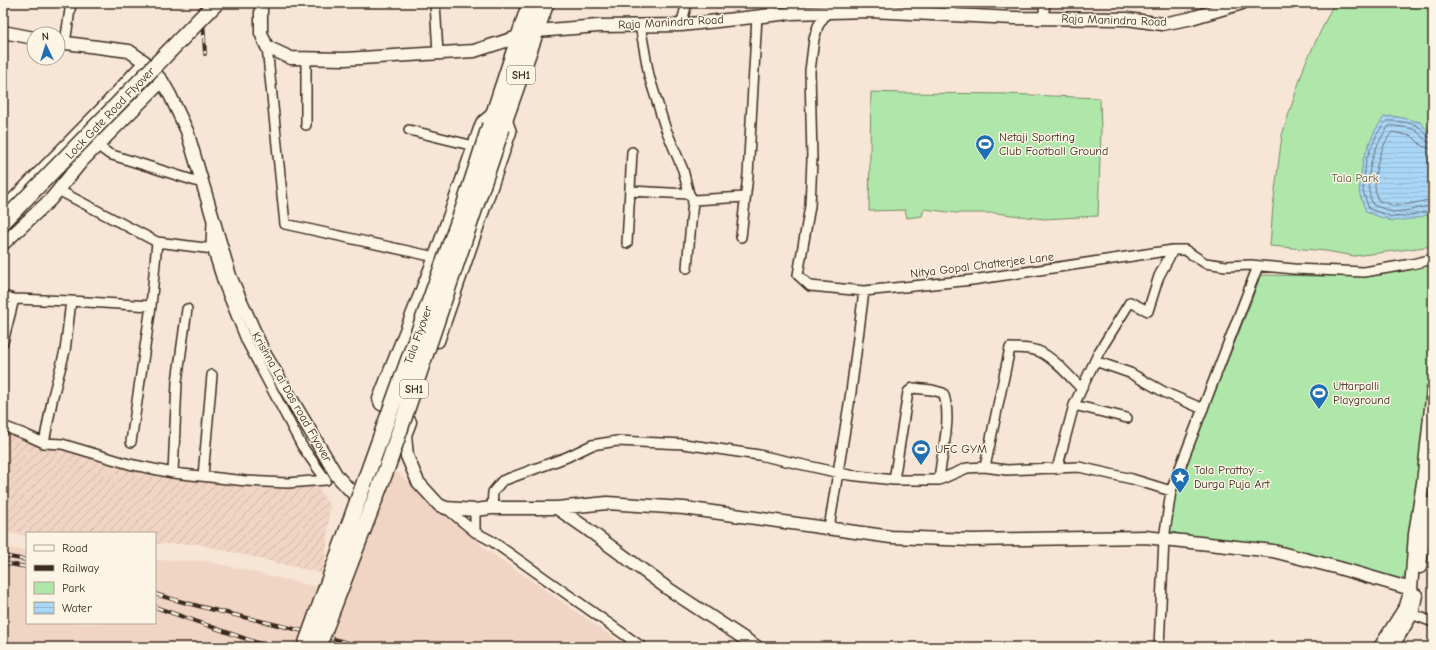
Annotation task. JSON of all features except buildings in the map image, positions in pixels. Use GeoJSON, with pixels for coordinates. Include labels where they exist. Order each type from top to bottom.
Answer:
{"type":"FeatureCollection","features":[{"type":"Feature","properties":{"kind":"main road","name":"Lock Gate Road Flyover"},"geometry":{"type":"LineString","coordinates":[[3,222],[216,3]]}},
{"type":"Feature","properties":{"kind":"main road","name":"SH1"},"geometry":{"type":"LineString","coordinates":[[498,121],[518,37],[530,3]]}},
{"type":"Feature","properties":{"kind":"main road","name":"SH1"},"geometry":{"type":"LineString","coordinates":[[498,121],[536,31],[546,3]]}},
{"type":"Feature","properties":{"kind":"main road","name":"Tala Flyover"},"geometry":{"type":"LineString","coordinates":[[305,647],[464,206],[498,121]]}},
{"type":"Feature","properties":{"kind":"main road","name":"Tala Flyover"},"geometry":{"type":"LineString","coordinates":[[318,647],[388,466],[498,121]]}},
{"type":"Feature","properties":{"kind":"street"},"geometry":{"type":"LineString","coordinates":[[65,26],[71,3]]}},
{"type":"Feature","properties":{"kind":"street"},"geometry":{"type":"LineString","coordinates":[[261,3],[261,33],[267,47],[285,224],[435,257]]}},
{"type":"Feature","properties":{"kind":"street"},"geometry":{"type":"LineString","coordinates":[[434,3],[438,53]]}},
{"type":"Feature","properties":{"kind":"street"},"geometry":{"type":"LineString","coordinates":[[681,24],[687,3]]}},
{"type":"Feature","properties":{"kind":"street"},"geometry":{"type":"LineString","coordinates":[[1043,18],[1045,3]]}},
{"type":"Feature","properties":{"kind":"street","name":"Raja Manindra Road"},"geometry":{"type":"LineString","coordinates":[[267,47],[291,58],[345,60],[474,51],[536,31],[598,26],[681,24],[757,16],[773,9],[790,13],[821,9],[870,11],[950,9],[1043,18],[1127,19],[1162,24],[1188,19],[1242,3]]}},
{"type":"Feature","properties":{"kind":"street","name":"Nitya Gopal Chatterjee Lane"},"geometry":{"type":"LineString","coordinates":[[821,9],[814,39],[810,71],[812,160],[810,206],[798,275],[810,286],[864,291],[972,280],[1173,250],[1185,250],[1204,263],[1226,266],[1258,266],[1294,270],[1364,272],[1433,259]]}},
{"type":"Feature","properties":{"kind":"street"},"geometry":{"type":"LineString","coordinates":[[740,237],[746,197],[757,16]]}},
{"type":"Feature","properties":{"kind":"street"},"geometry":{"type":"LineString","coordinates":[[640,25],[649,76],[665,127],[683,170],[691,197],[687,268]]}},
{"type":"Feature","properties":{"kind":"street"},"geometry":{"type":"LineString","coordinates":[[3,32],[26,36]]}},
{"type":"Feature","properties":{"kind":"street","name":"Krishna Lal Das road Flyover"},"geometry":{"type":"LineString","coordinates":[[66,43],[129,52],[145,62],[162,81],[187,131],[212,219],[216,246],[263,351],[337,476],[359,500]]}},
{"type":"Feature","properties":{"kind":"street"},"geometry":{"type":"LineString","coordinates":[[306,58],[306,125]]}},
{"type":"Feature","properties":{"kind":"street"},"geometry":{"type":"LineString","coordinates":[[3,210],[103,108],[145,62]]}},
{"type":"Feature","properties":{"kind":"street"},"geometry":{"type":"LineString","coordinates":[[3,244],[51,199],[97,145],[162,81]]}},
{"type":"Feature","properties":{"kind":"street"},"geometry":{"type":"LineString","coordinates":[[412,415],[381,404],[379,401],[435,257],[482,123],[498,121],[510,132],[412,415],[405,435],[407,456],[418,482],[439,505],[446,508],[475,532],[492,541],[642,647]]}},
{"type":"Feature","properties":{"kind":"street"},"geometry":{"type":"LineString","coordinates":[[409,130],[474,146]]}},
{"type":"Feature","properties":{"kind":"street"},"geometry":{"type":"LineString","coordinates":[[97,145],[109,154],[202,183]]}},
{"type":"Feature","properties":{"kind":"street"},"geometry":{"type":"LineString","coordinates":[[627,243],[632,152]]}},
{"type":"Feature","properties":{"kind":"street"},"geometry":{"type":"LineString","coordinates":[[3,426],[44,443],[62,444],[129,464],[173,473],[287,483],[326,480],[302,446],[247,342],[223,283],[216,246],[157,242],[58,190]]}},
{"type":"Feature","properties":{"kind":"street"},"geometry":{"type":"LineString","coordinates":[[630,191],[691,197],[746,197]]}},
{"type":"Feature","properties":{"kind":"street"},"geometry":{"type":"LineString","coordinates":[[131,442],[151,306],[157,242]]}},
{"type":"Feature","properties":{"kind":"street"},"geometry":{"type":"LineString","coordinates":[[1056,469],[1074,405],[1099,352],[1130,302],[1148,311],[1159,276],[1173,250]]}},
{"type":"Feature","properties":{"kind":"street"},"geometry":{"type":"LineString","coordinates":[[1158,647],[1164,539],[1171,491],[1258,266]]}},
{"type":"Feature","properties":{"kind":"street"},"geometry":{"type":"LineString","coordinates":[[829,528],[851,392],[864,291]]}},
{"type":"Feature","properties":{"kind":"street"},"geometry":{"type":"LineString","coordinates":[[3,296],[14,299],[151,306]]}},
{"type":"Feature","properties":{"kind":"street"},"geometry":{"type":"LineString","coordinates":[[3,342],[14,299]]}},
{"type":"Feature","properties":{"kind":"street"},"geometry":{"type":"LineString","coordinates":[[44,443],[53,396],[65,351],[71,301]]}},
{"type":"Feature","properties":{"kind":"street"},"geometry":{"type":"LineString","coordinates":[[173,473],[177,382],[187,309]]}},
{"type":"Feature","properties":{"kind":"street"},"geometry":{"type":"LineString","coordinates":[[985,467],[1010,348],[1023,348],[1038,351],[1047,355],[1082,388]]}},
{"type":"Feature","properties":{"kind":"street"},"geometry":{"type":"LineString","coordinates":[[1095,362],[1130,373],[1166,394],[1203,409]]}},
{"type":"Feature","properties":{"kind":"street"},"geometry":{"type":"LineString","coordinates":[[204,476],[212,375]]}},
{"type":"Feature","properties":{"kind":"street"},"geometry":{"type":"LineString","coordinates":[[894,480],[908,392],[913,388],[943,393],[946,399],[947,425],[939,480]]}},
{"type":"Feature","properties":{"kind":"street"},"geometry":{"type":"LineString","coordinates":[[1392,647],[1408,612],[1406,606],[1411,589],[1415,534],[1432,411],[1433,389]]}},
{"type":"Feature","properties":{"kind":"street"},"geometry":{"type":"LineString","coordinates":[[1074,405],[1127,418]]}},
{"type":"Feature","properties":{"kind":"street"},"geometry":{"type":"LineString","coordinates":[[492,508],[493,492],[502,481],[567,457],[592,445],[617,441],[684,444],[759,455],[838,473],[894,480],[939,480],[967,468],[985,467],[1007,470],[1079,467],[1132,479],[1171,491]]}},
{"type":"Feature","properties":{"kind":"street"},"geometry":{"type":"LineString","coordinates":[[1380,647],[1415,602],[1424,536],[1433,449]]}},
{"type":"Feature","properties":{"kind":"street"},"geometry":{"type":"LineString","coordinates":[[446,508],[475,510],[492,508],[557,508],[607,503],[676,508],[891,537],[972,540],[1145,537],[1273,552],[1339,568],[1411,589]]}},
{"type":"Feature","properties":{"kind":"street"},"geometry":{"type":"LineString","coordinates":[[557,508],[667,588],[757,647]]}},
{"type":"Feature","properties":{"kind":"street"},"geometry":{"type":"LineString","coordinates":[[475,510],[475,532]]}},
{"type":"Feature","properties":{"kind":"street"},"geometry":{"type":"LineString","coordinates":[[1408,612],[1433,622]]}},
{"type":"Feature","properties":{"kind":"shaded area"},"geometry":{"type":"Polygon","coordinates":[[[3,430],[28,440],[142,473],[274,489],[317,487],[330,506],[324,574],[197,544],[156,544],[156,532],[26,532],[26,536],[3,532],[3,430]]]}},
{"type":"Feature","properties":{"kind":"shaded area"},"geometry":{"type":"Polygon","coordinates":[[[393,469],[487,550],[627,647],[3,647],[3,547],[26,551],[26,624],[156,624],[156,560],[206,561],[344,593],[393,469]]]}},
{"type":"Feature","properties":{"kind":"green space","name":"Tala Park"},"geometry":{"type":"Polygon","coordinates":[[[1334,3],[1433,3],[1433,246],[1354,256],[1326,251],[1270,246],[1273,206],[1282,135],[1305,64],[1334,3]]]}},
{"type":"Feature","properties":{"kind":"green space","name":"Netaji Sporting Club Football Ground"},"geometry":{"type":"Polygon","coordinates":[[[871,92],[1005,94],[1100,98],[1101,130],[1098,216],[1044,219],[996,213],[956,213],[924,209],[922,216],[907,218],[905,210],[869,211],[871,92]]]}},
{"type":"Feature","properties":{"kind":"green space","name":"Uttarpalli Playground"},"geometry":{"type":"Polygon","coordinates":[[[1433,264],[1433,385],[1410,549],[1406,572],[1402,580],[1370,572],[1190,537],[1169,531],[1175,491],[1251,302],[1260,275],[1319,276],[1410,269],[1433,264]]]}},
{"type":"Feature","properties":{"kind":"water"},"geometry":{"type":"Polygon","coordinates":[[[1393,116],[1420,122],[1433,135],[1433,213],[1413,219],[1392,221],[1366,212],[1359,192],[1363,159],[1374,132],[1384,117],[1393,116]]]}},
{"type":"Feature","properties":{"kind":"railway"},"geometry":{"type":"LineString","coordinates":[[202,3],[205,54]]}},
{"type":"Feature","properties":{"kind":"railway"},"geometry":{"type":"LineString","coordinates":[[3,556],[26,560]]}},
{"type":"Feature","properties":{"kind":"railway"},"geometry":{"type":"LineString","coordinates":[[3,563],[26,567]]}},
{"type":"Feature","properties":{"kind":"railway"},"geometry":{"type":"LineString","coordinates":[[156,594],[362,647]]}},
{"type":"Feature","properties":{"kind":"railway"},"geometry":{"type":"LineString","coordinates":[[156,607],[269,647]]}},
{"type":"Feature","properties":{"kind":"place","name":"Netaji Sporting Club Football Ground"},"geometry":{"type":"Point","coordinates":[985,161]}},
{"type":"Feature","properties":{"kind":"place","name":"Uttarpalli Playground"},"geometry":{"type":"Point","coordinates":[1319,410]}},
{"type":"Feature","properties":{"kind":"place","name":"UFC GYM"},"geometry":{"type":"Point","coordinates":[921,466]}},
{"type":"Feature","properties":{"kind":"place","name":"Tala Prattoy - Durga Puja Art"},"geometry":{"type":"Point","coordinates":[1180,494]}}]}
